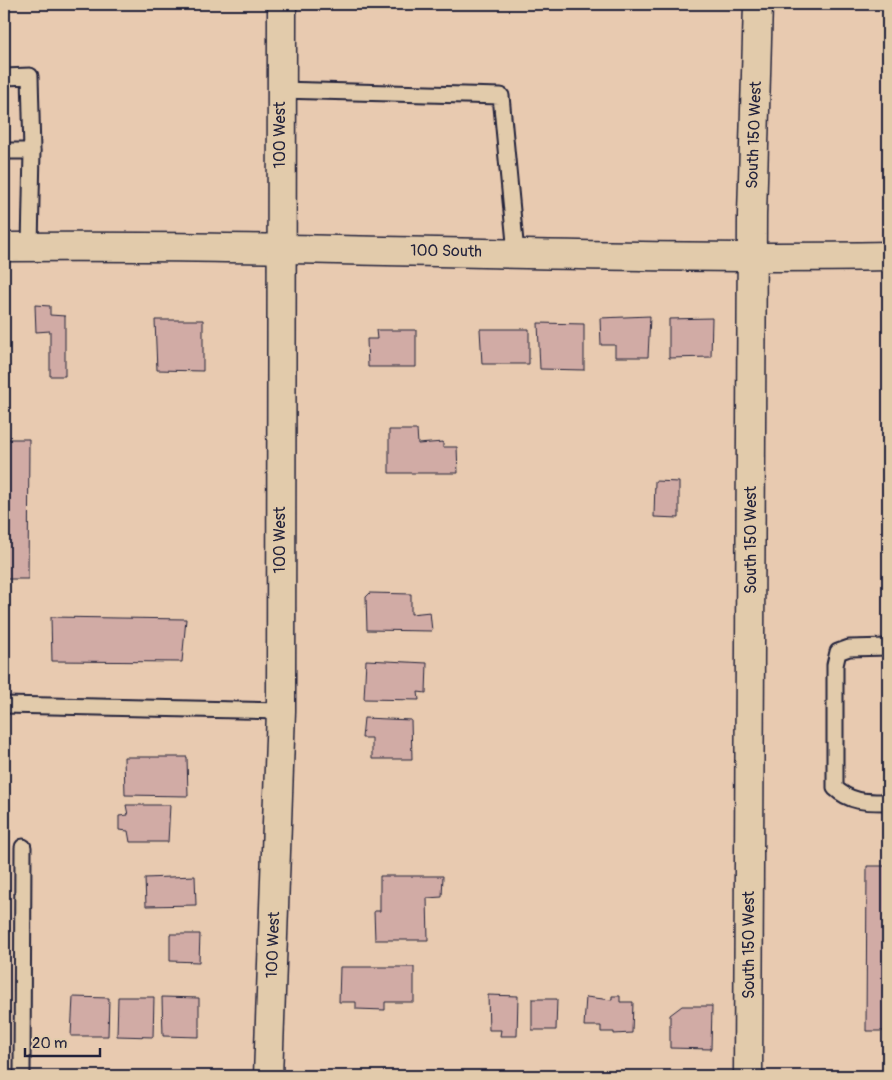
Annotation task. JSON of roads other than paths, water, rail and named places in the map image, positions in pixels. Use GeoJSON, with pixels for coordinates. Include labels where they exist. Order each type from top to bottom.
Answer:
{"type":"FeatureCollection","features":[{"type":"Feature","properties":{"kind":"street","name":"100 West"},"geometry":{"type":"LineString","coordinates":[[268,1076],[281,711],[280,90],[282,4]]}},
{"type":"Feature","properties":{"kind":"street","name":"South 150 West"},"geometry":{"type":"LineString","coordinates":[[748,1076],[752,258],[758,4]]}},
{"type":"Feature","properties":{"kind":"street","name":"100 South"},"geometry":{"type":"LineString","coordinates":[[17,246],[280,248],[752,258],[888,256]]}},
{"type":"Feature","properties":{"kind":"lane"},"geometry":{"type":"LineString","coordinates":[[4,76],[30,76],[32,151],[17,246]]}},
{"type":"Feature","properties":{"kind":"lane"},"geometry":{"type":"LineString","coordinates":[[280,90],[502,96],[516,253]]}},
{"type":"Feature","properties":{"kind":"lane"},"geometry":{"type":"LineString","coordinates":[[4,151],[32,151]]}},
{"type":"Feature","properties":{"kind":"lane"},"geometry":{"type":"LineString","coordinates":[[888,647],[849,648],[838,652],[834,665],[835,788],[844,797],[859,802],[888,802]]}},
{"type":"Feature","properties":{"kind":"lane"},"geometry":{"type":"LineString","coordinates":[[4,705],[281,711]]}},
{"type":"Feature","properties":{"kind":"lane"},"geometry":{"type":"LineString","coordinates":[[22,1076],[23,847]]}}]}
